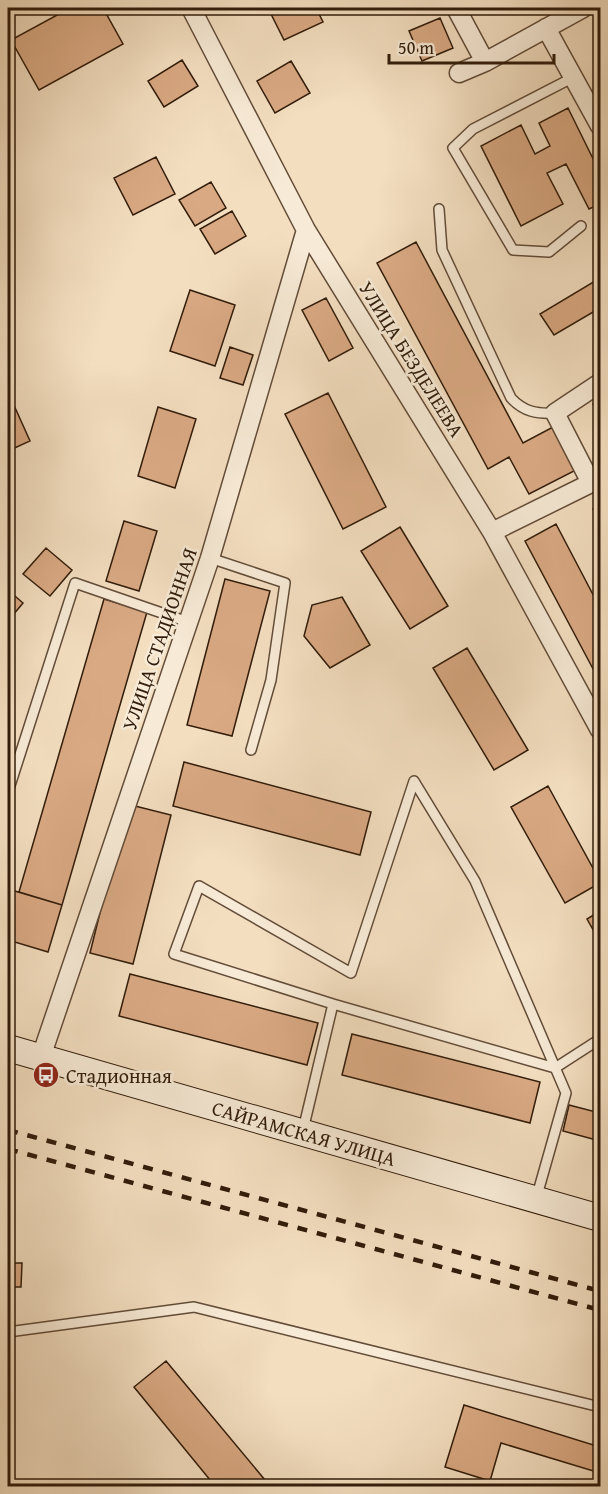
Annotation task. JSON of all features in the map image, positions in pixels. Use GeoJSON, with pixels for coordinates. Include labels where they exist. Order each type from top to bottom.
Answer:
{"type":"FeatureCollection","features":[{"type":"Feature","properties":{"kind":"main road","name":"САЙРАМСКАЯ УЛИЦА"},"geometry":{"type":"LineString","coordinates":[[8,1048],[600,1218]]}},
{"type":"Feature","properties":{"kind":"street","name":"УЛИЦА БЕЗДЕЛЕЕВА"},"geometry":{"type":"LineString","coordinates":[[191,8],[306,231],[492,532],[595,706],[600,730]]}},
{"type":"Feature","properties":{"kind":"street"},"geometry":{"type":"LineString","coordinates":[[456,8],[485,62]]}},
{"type":"Feature","properties":{"kind":"street"},"geometry":{"type":"LineString","coordinates":[[459,73],[485,62],[583,8]]}},
{"type":"Feature","properties":{"kind":"street"},"geometry":{"type":"LineString","coordinates":[[546,28],[600,126]]}},
{"type":"Feature","properties":{"kind":"street","name":"УЛИЦА СТАДИОННАЯ"},"geometry":{"type":"LineString","coordinates":[[41,1057],[210,558],[306,231]]}},
{"type":"Feature","properties":{"kind":"street"},"geometry":{"type":"LineString","coordinates":[[492,532],[596,483],[555,413],[600,383]]}},
{"type":"Feature","properties":{"kind":"lane"},"geometry":{"type":"LineString","coordinates":[[574,77],[472,129],[453,148],[513,250],[549,252],[581,226]]}},
{"type":"Feature","properties":{"kind":"lane"},"geometry":{"type":"LineString","coordinates":[[439,209],[442,250],[511,398],[519,406],[529,411],[541,414],[555,413]]}},
{"type":"Feature","properties":{"kind":"lane"},"geometry":{"type":"LineString","coordinates":[[210,558],[285,583],[271,680],[251,750]]}},
{"type":"Feature","properties":{"kind":"lane"},"geometry":{"type":"LineString","coordinates":[[8,792],[12,765],[75,583],[188,622]]}},
{"type":"Feature","properties":{"kind":"lane"},"geometry":{"type":"LineString","coordinates":[[535,1199],[566,1093],[555,1068],[476,881],[414,781],[351,973],[199,886],[174,954],[333,1004],[555,1068],[600,1039]]}},
{"type":"Feature","properties":{"kind":"lane"},"geometry":{"type":"LineString","coordinates":[[302,1132],[333,1004]]}},
{"type":"Feature","properties":{"kind":"lane"},"geometry":{"type":"LineString","coordinates":[[8,1332],[194,1307],[600,1407]]}},
{"type":"Feature","properties":{"kind":"building"},"geometry":{"type":"Polygon","coordinates":[[[70,8],[103,8],[123,44],[39,90],[11,40],[70,8]]]}},
{"type":"Feature","properties":{"kind":"building"},"geometry":{"type":"Polygon","coordinates":[[[268,8],[316,8],[323,22],[284,40],[268,8]]]}},
{"type":"Feature","properties":{"kind":"building"},"geometry":{"type":"Polygon","coordinates":[[[440,18],[453,48],[422,61],[409,31],[440,18]]]}},
{"type":"Feature","properties":{"kind":"building"},"geometry":{"type":"Polygon","coordinates":[[[182,60],[198,86],[164,107],[148,81],[182,60]]]}},
{"type":"Feature","properties":{"kind":"building"},"geometry":{"type":"Polygon","coordinates":[[[291,61],[310,93],[275,113],[257,81],[291,61]]]}},
{"type":"Feature","properties":{"kind":"building"},"geometry":{"type":"Polygon","coordinates":[[[568,108],[600,173],[600,204],[589,209],[566,164],[547,173],[563,204],[521,226],[481,146],[521,125],[535,154],[550,146],[539,123],[568,108]]]}},
{"type":"Feature","properties":{"kind":"building"},"geometry":{"type":"Polygon","coordinates":[[[156,157],[175,194],[133,215],[114,178],[156,157]]]}},
{"type":"Feature","properties":{"kind":"building"},"geometry":{"type":"Polygon","coordinates":[[[211,182],[226,208],[195,226],[179,200],[211,182]]]}},
{"type":"Feature","properties":{"kind":"building"},"geometry":{"type":"Polygon","coordinates":[[[232,211],[246,236],[215,254],[200,229],[232,211]]]}},
{"type":"Feature","properties":{"kind":"building"},"geometry":{"type":"Polygon","coordinates":[[[416,242],[523,443],[553,427],[576,470],[529,494],[509,457],[488,469],[377,263],[416,242]]]}},
{"type":"Feature","properties":{"kind":"building"},"geometry":{"type":"Polygon","coordinates":[[[600,278],[600,308],[554,335],[540,314],[600,278]]]}},
{"type":"Feature","properties":{"kind":"building"},"geometry":{"type":"Polygon","coordinates":[[[190,290],[235,305],[215,366],[170,351],[190,290]]]}},
{"type":"Feature","properties":{"kind":"building"},"geometry":{"type":"Polygon","coordinates":[[[326,298],[353,348],[329,361],[302,310],[326,298]]]}},
{"type":"Feature","properties":{"kind":"building"},"geometry":{"type":"Polygon","coordinates":[[[230,347],[253,355],[243,385],[220,378],[230,347]]]}},
{"type":"Feature","properties":{"kind":"building"},"geometry":{"type":"Polygon","coordinates":[[[8,392],[30,441],[8,451],[8,392]]]}},
{"type":"Feature","properties":{"kind":"building"},"geometry":{"type":"Polygon","coordinates":[[[328,393],[386,507],[343,529],[285,414],[328,393]]]}},
{"type":"Feature","properties":{"kind":"building"},"geometry":{"type":"Polygon","coordinates":[[[600,399],[600,418],[593,404],[600,399]]]}},
{"type":"Feature","properties":{"kind":"building"},"geometry":{"type":"Polygon","coordinates":[[[158,407],[196,419],[175,488],[138,476],[158,407]]]}},
{"type":"Feature","properties":{"kind":"building"},"geometry":{"type":"Polygon","coordinates":[[[600,505],[600,523],[593,509],[600,505]]]}},
{"type":"Feature","properties":{"kind":"building"},"geometry":{"type":"Polygon","coordinates":[[[124,521],[157,531],[139,591],[106,581],[124,521]]]}},
{"type":"Feature","properties":{"kind":"building"},"geometry":{"type":"Polygon","coordinates":[[[556,524],[600,608],[600,682],[525,541],[556,524]]]}},
{"type":"Feature","properties":{"kind":"building"},"geometry":{"type":"Polygon","coordinates":[[[400,527],[448,606],[410,629],[361,551],[400,527]]]}},
{"type":"Feature","properties":{"kind":"building"},"geometry":{"type":"Polygon","coordinates":[[[46,548],[72,570],[50,596],[23,574],[46,548]]]}},
{"type":"Feature","properties":{"kind":"building"},"geometry":{"type":"Polygon","coordinates":[[[225,579],[270,591],[232,736],[187,725],[225,579]]]}},
{"type":"Feature","properties":{"kind":"building"},"geometry":{"type":"Polygon","coordinates":[[[8,590],[23,603],[8,621],[8,590]]]}},
{"type":"Feature","properties":{"kind":"building"},"geometry":{"type":"Polygon","coordinates":[[[342,597],[370,645],[330,668],[304,636],[312,605],[342,597]]]}},
{"type":"Feature","properties":{"kind":"building"},"geometry":{"type":"Polygon","coordinates":[[[104,599],[147,612],[62,905],[19,892],[104,599]]]}},
{"type":"Feature","properties":{"kind":"building"},"geometry":{"type":"Polygon","coordinates":[[[467,648],[528,750],[494,770],[433,668],[467,648]]]}},
{"type":"Feature","properties":{"kind":"building"},"geometry":{"type":"Polygon","coordinates":[[[184,762],[371,812],[360,855],[173,806],[184,762]]]}},
{"type":"Feature","properties":{"kind":"building"},"geometry":{"type":"Polygon","coordinates":[[[548,786],[600,881],[565,903],[511,807],[548,786]]]}},
{"type":"Feature","properties":{"kind":"building"},"geometry":{"type":"Polygon","coordinates":[[[127,804],[171,815],[133,964],[90,953],[127,804]]]}},
{"type":"Feature","properties":{"kind":"building"},"geometry":{"type":"Polygon","coordinates":[[[8,889],[62,905],[48,952],[8,940],[8,889]]]}},
{"type":"Feature","properties":{"kind":"building"},"geometry":{"type":"Polygon","coordinates":[[[600,911],[600,942],[587,919],[600,911]]]}},
{"type":"Feature","properties":{"kind":"building"},"geometry":{"type":"Polygon","coordinates":[[[130,974],[318,1023],[307,1065],[119,1016],[130,974]]]}},
{"type":"Feature","properties":{"kind":"building"},"geometry":{"type":"Polygon","coordinates":[[[352,1034],[540,1082],[530,1123],[342,1075],[352,1034]]]}},
{"type":"Feature","properties":{"kind":"building"},"geometry":{"type":"Polygon","coordinates":[[[569,1105],[600,1113],[600,1141],[563,1131],[569,1105]]]}},
{"type":"Feature","properties":{"kind":"building"},"geometry":{"type":"Polygon","coordinates":[[[8,1263],[22,1263],[21,1287],[8,1287],[8,1263]]]}},
{"type":"Feature","properties":{"kind":"building"},"geometry":{"type":"Polygon","coordinates":[[[166,1361],[270,1486],[215,1486],[134,1387],[166,1361]]]}},
{"type":"Feature","properties":{"kind":"building"},"geometry":{"type":"Polygon","coordinates":[[[464,1405],[600,1447],[600,1473],[501,1443],[490,1481],[445,1467],[464,1405]]]}},
{"type":"Feature","properties":{"kind":"railway"},"geometry":{"type":"LineString","coordinates":[[8,1130],[600,1291]]}},
{"type":"Feature","properties":{"kind":"railway"},"geometry":{"type":"LineString","coordinates":[[8,1149],[600,1310]]}},
{"type":"Feature","properties":{"kind":"place","name":"Стадионная"},"geometry":{"type":"Point","coordinates":[46,1075]}}]}
